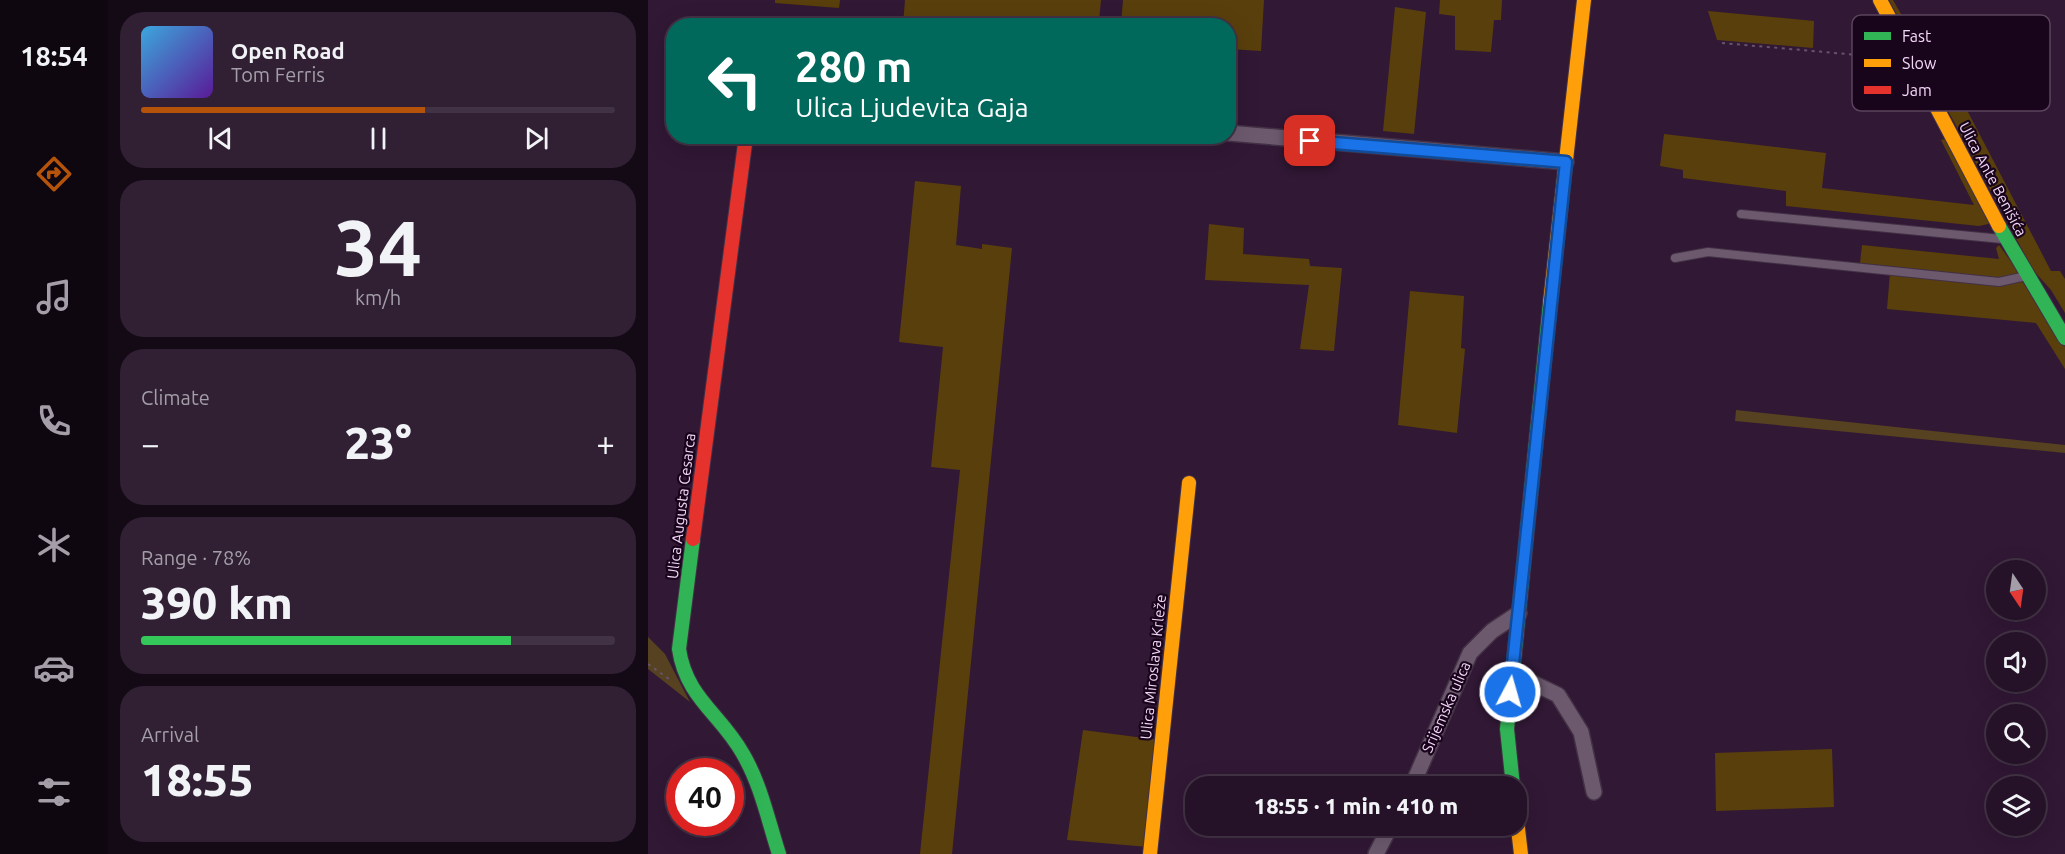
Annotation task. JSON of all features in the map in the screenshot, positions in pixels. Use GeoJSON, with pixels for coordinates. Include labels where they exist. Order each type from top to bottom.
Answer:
{"type":"FeatureCollection","features":[{"type":"Feature","properties":{"kind":"street"},"geometry":{"type":"LineString","coordinates":[[1512,776],[1507,729],[1512,673],[1584,0]]}},
{"type":"Feature","properties":{"kind":"street","name":"Ulica Ante Benišića"},"geometry":{"type":"LineString","coordinates":[[1880,0],[1888,15]]}},
{"type":"Feature","properties":{"kind":"street","name":"Ulica Ante Benišića"},"geometry":{"type":"LineString","coordinates":[[1939,111],[2006,239],[2065,338]]}},
{"type":"Feature","properties":{"kind":"street"},"geometry":{"type":"LineString","coordinates":[[1236,134],[1566,162]]}},
{"type":"Feature","properties":{"kind":"street","name":"Ulica Augusta Cesarca"},"geometry":{"type":"LineString","coordinates":[[745,144],[680,658],[687,685],[744,753],[779,854]]}},
{"type":"Feature","properties":{"kind":"street","name":"Ulica Miroslava Krleže"},"geometry":{"type":"LineString","coordinates":[[1150,854],[1189,483]]}},
{"type":"Feature","properties":{"kind":"street","name":"Srijemska ulica"},"geometry":{"type":"LineString","coordinates":[[1416,776],[1470,653],[1492,631],[1519,614]]}},
{"type":"Feature","properties":{"kind":"street"},"geometry":{"type":"LineString","coordinates":[[1512,673],[1558,695],[1581,732],[1594,792]]}},
{"type":"Feature","properties":{"kind":"street"},"geometry":{"type":"LineString","coordinates":[[1376,854],[1385,836]]}},
{"type":"Feature","properties":{"kind":"street"},"geometry":{"type":"LineString","coordinates":[[1519,836],[1521,854]]}},
{"type":"Feature","properties":{"kind":"lane"},"geometry":{"type":"LineString","coordinates":[[1741,214],[2006,239]]}},
{"type":"Feature","properties":{"kind":"lane"},"geometry":{"type":"LineString","coordinates":[[1675,258],[1708,252],[1999,282],[2027,276]]}},
{"type":"Feature","properties":{"kind":"path"},"geometry":{"type":"LineString","coordinates":[[1722,44],[1852,55]]}},
{"type":"Feature","properties":{"kind":"shaded area"},"geometry":{"type":"Polygon","coordinates":[[[775,0],[840,0],[839,8],[775,3],[775,0]]]}},
{"type":"Feature","properties":{"kind":"shaded area"},"geometry":{"type":"Polygon","coordinates":[[[905,0],[1101,0],[1099,18],[904,18],[905,0]]]}},
{"type":"Feature","properties":{"kind":"shaded area"},"geometry":{"type":"Polygon","coordinates":[[[1123,0],[1264,0],[1261,51],[1236,49],[1236,18],[1122,18],[1123,0]]]}},
{"type":"Feature","properties":{"kind":"shaded area"},"geometry":{"type":"Polygon","coordinates":[[[1440,0],[1502,0],[1501,20],[1494,20],[1491,52],[1455,50],[1455,16],[1439,14],[1440,0]]]}},
{"type":"Feature","properties":{"kind":"shaded area"},"geometry":{"type":"Polygon","coordinates":[[[1889,0],[1893,0],[1902,15],[1897,15],[1889,0]]]}},
{"type":"Feature","properties":{"kind":"shaded area"},"geometry":{"type":"Polygon","coordinates":[[[1395,7],[1426,12],[1414,134],[1383,131],[1395,7]]]}},
{"type":"Feature","properties":{"kind":"shaded area"},"geometry":{"type":"Polygon","coordinates":[[[1708,11],[1814,21],[1813,48],[1717,40],[1708,11]]]}},
{"type":"Feature","properties":{"kind":"shaded area"},"geometry":{"type":"Polygon","coordinates":[[[1948,111],[1967,111],[2051,271],[2060,271],[2065,279],[2065,313],[2051,290],[2033,270],[1948,111]]]}},
{"type":"Feature","properties":{"kind":"shaded area"},"geometry":{"type":"Polygon","coordinates":[[[1664,134],[1826,153],[1822,188],[1974,205],[1941,140],[1949,138],[1993,223],[1979,226],[1786,206],[1786,191],[1683,178],[1683,170],[1660,166],[1664,134]]]}},
{"type":"Feature","properties":{"kind":"shaded area"},"geometry":{"type":"Polygon","coordinates":[[[915,181],[961,186],[956,245],[982,249],[982,244],[1012,248],[952,854],[920,854],[960,470],[931,467],[943,347],[899,342],[915,181]]]}},
{"type":"Feature","properties":{"kind":"shaded area"},"geometry":{"type":"Polygon","coordinates":[[[1209,224],[1244,228],[1243,254],[1309,259],[1310,266],[1342,268],[1334,351],[1300,349],[1309,285],[1205,280],[1209,224]]]}},
{"type":"Feature","properties":{"kind":"shaded area"},"geometry":{"type":"Polygon","coordinates":[[[1862,245],[1999,259],[1996,248],[1999,245],[2020,274],[2013,279],[1860,263],[1862,245]]]}},
{"type":"Feature","properties":{"kind":"shaded area"},"geometry":{"type":"Polygon","coordinates":[[[1890,273],[2008,285],[2022,281],[2065,347],[2065,369],[2036,323],[1887,309],[1890,273]]]}},
{"type":"Feature","properties":{"kind":"shaded area"},"geometry":{"type":"Polygon","coordinates":[[[1410,291],[1464,296],[1461,348],[1465,349],[1457,433],[1398,425],[1410,291]]]}},
{"type":"Feature","properties":{"kind":"shaded area"},"geometry":{"type":"Polygon","coordinates":[[[1736,410],[2065,445],[2065,453],[1735,421],[1736,410]]]}},
{"type":"Feature","properties":{"kind":"shaded area"},"geometry":{"type":"Polygon","coordinates":[[[648,637],[665,654],[690,702],[648,669],[648,637]]]}},
{"type":"Feature","properties":{"kind":"shaded area"},"geometry":{"type":"Polygon","coordinates":[[[1083,730],[1159,740],[1148,847],[1067,840],[1083,730]]]}},
{"type":"Feature","properties":{"kind":"shaded area"},"geometry":{"type":"Polygon","coordinates":[[[1832,749],[1834,807],[1716,811],[1715,753],[1832,749]]]}},
{"type":"Feature","properties":{"kind":"traffic: fast"},"geometry":{"type":"LineString","coordinates":[[1999,226],[2065,338]]}},
{"type":"Feature","properties":{"kind":"traffic: fast"},"geometry":{"type":"LineString","coordinates":[[1512,776],[1507,729],[1550,303]]}},
{"type":"Feature","properties":{"kind":"traffic: fast"},"geometry":{"type":"LineString","coordinates":[[693,539],[679,649],[683,666],[697,693],[743,754],[759,790],[779,854]]}},
{"type":"Feature","properties":{"kind":"traffic: slow"},"geometry":{"type":"LineString","coordinates":[[1550,303],[1584,0]]}},
{"type":"Feature","properties":{"kind":"traffic: slow"},"geometry":{"type":"LineString","coordinates":[[1880,0],[1888,15]]}},
{"type":"Feature","properties":{"kind":"traffic: slow"},"geometry":{"type":"LineString","coordinates":[[1938,111],[1999,226]]}},
{"type":"Feature","properties":{"kind":"traffic: slow"},"geometry":{"type":"LineString","coordinates":[[1150,854],[1189,483]]}},
{"type":"Feature","properties":{"kind":"traffic: slow"},"geometry":{"type":"LineString","coordinates":[[1519,836],[1521,854]]}},
{"type":"Feature","properties":{"kind":"traffic: jam"},"geometry":{"type":"LineString","coordinates":[[693,539],[745,144]]}},
{"type":"Feature","properties":{"kind":"route"},"geometry":{"type":"LineString","coordinates":[[1310,141],[1566,162],[1510,692]]}}]}
